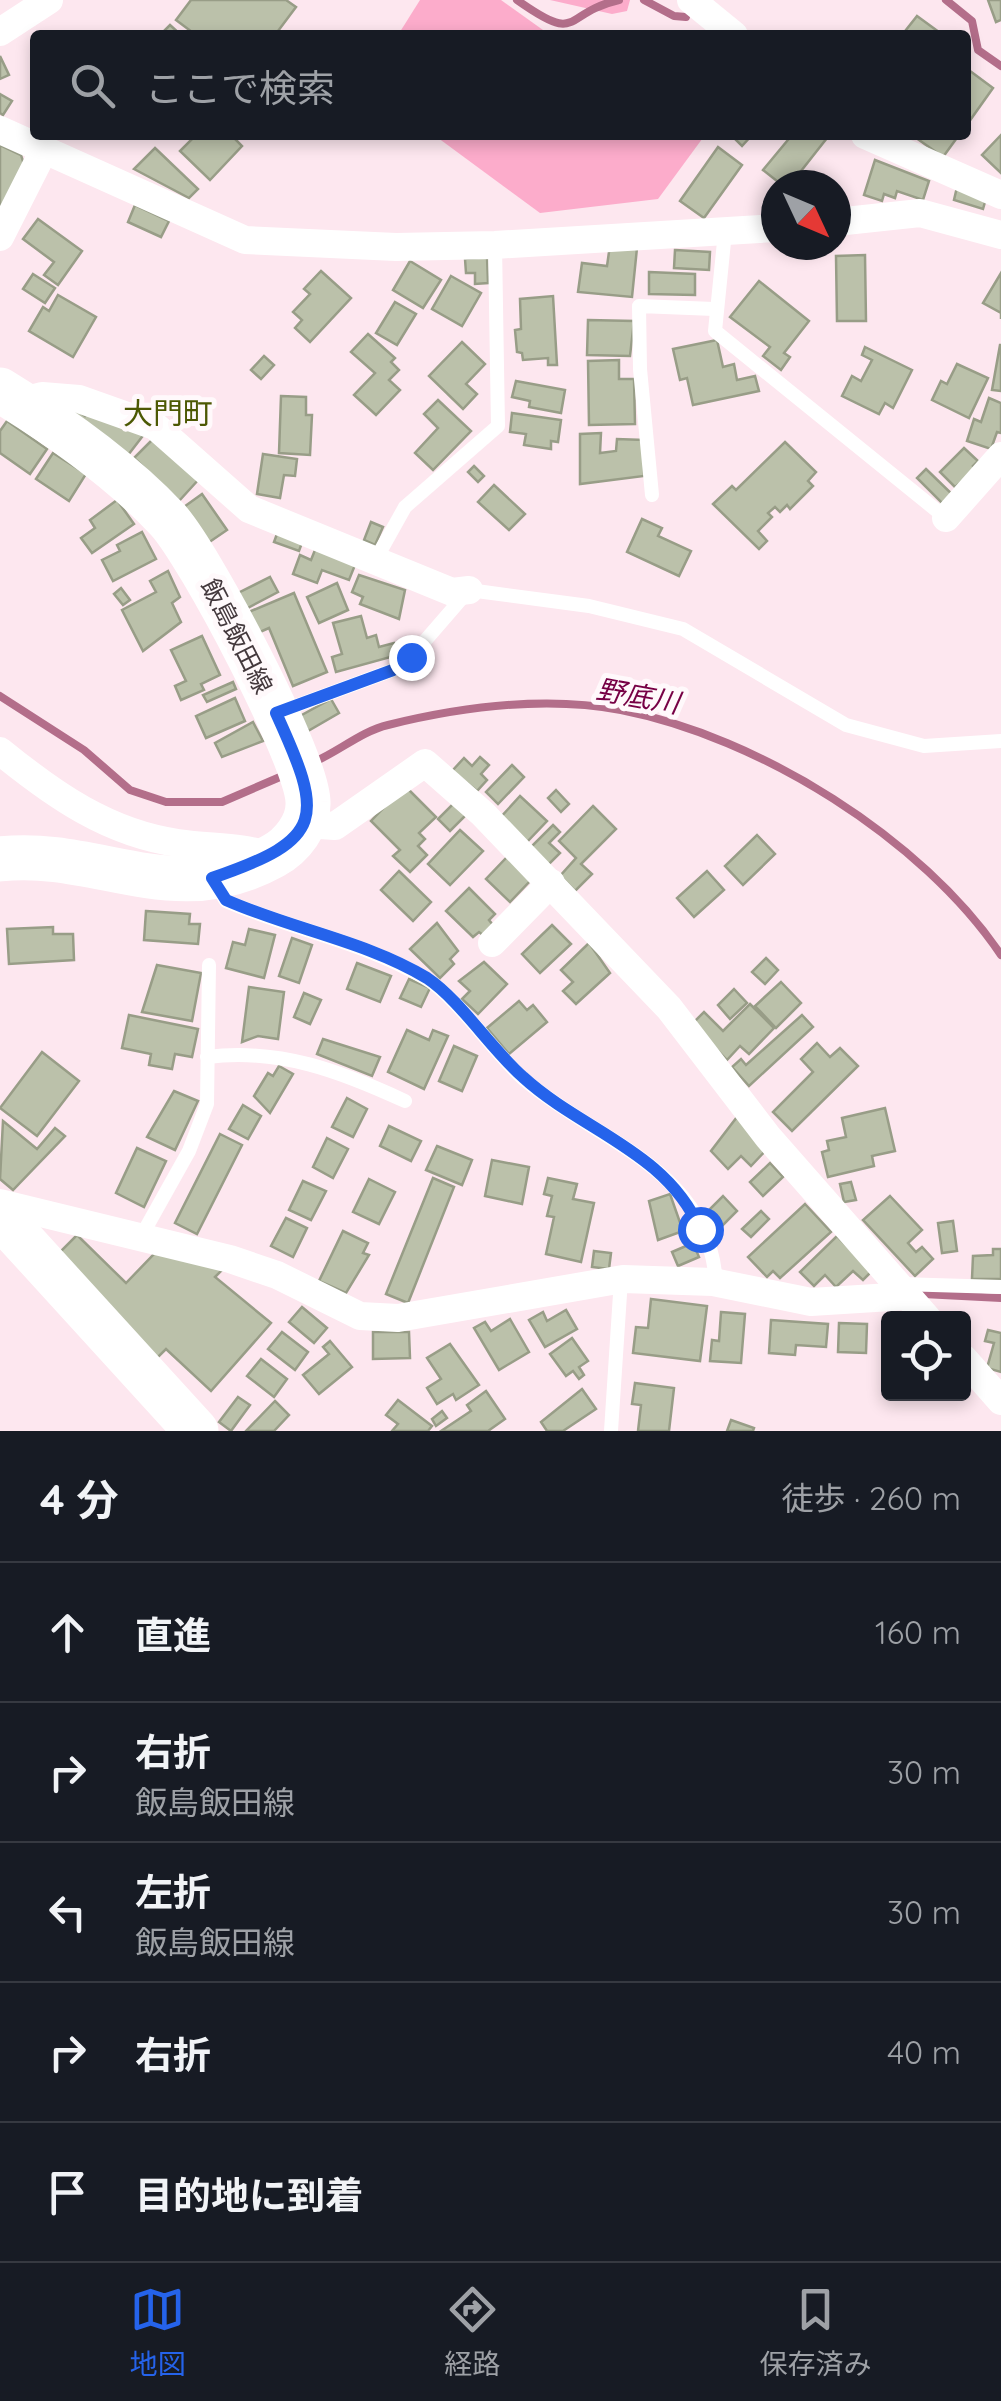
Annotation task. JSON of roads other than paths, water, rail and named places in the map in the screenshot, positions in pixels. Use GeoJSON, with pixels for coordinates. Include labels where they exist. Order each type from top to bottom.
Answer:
{"type":"FeatureCollection","features":[{"type":"Feature","properties":{"kind":"main road","name":"飯島飯田線"},"geometry":{"type":"LineString","coordinates":[[10,396],[108,465],[190,545],[284,730],[306,812]]}},
{"type":"Feature","properties":{"kind":"main road"},"geometry":{"type":"LineString","coordinates":[[0,859],[49,857],[118,873],[198,882],[273,857],[291,843],[306,812]]}},
{"type":"Feature","properties":{"kind":"main road"},"geometry":{"type":"LineString","coordinates":[[5,1223],[196,1431]]}},
{"type":"Feature","properties":{"kind":"street"},"geometry":{"type":"LineString","coordinates":[[0,32],[49,0]]}},
{"type":"Feature","properties":{"kind":"street"},"geometry":{"type":"LineString","coordinates":[[690,0],[728,30]]}},
{"type":"Feature","properties":{"kind":"street"},"geometry":{"type":"LineString","coordinates":[[0,130],[246,240],[396,247],[495,245],[761,229]]}},
{"type":"Feature","properties":{"kind":"street"},"geometry":{"type":"LineString","coordinates":[[875,140],[1001,196]]}},
{"type":"Feature","properties":{"kind":"street"},"geometry":{"type":"LineString","coordinates":[[0,237],[44,152]]}},
{"type":"Feature","properties":{"kind":"street"},"geometry":{"type":"LineString","coordinates":[[851,220],[920,213],[1000,234]]}},
{"type":"Feature","properties":{"kind":"street"},"geometry":{"type":"LineString","coordinates":[[10,396],[80,399],[155,426],[249,508],[452,592],[469,590]]}},
{"type":"Feature","properties":{"kind":"street"},"geometry":{"type":"LineString","coordinates":[[946,518],[1001,456]]}},
{"type":"Feature","properties":{"kind":"street"},"geometry":{"type":"LineString","coordinates":[[0,751],[81,812],[132,832],[176,843],[240,846],[273,857]]}},
{"type":"Feature","properties":{"kind":"street"},"geometry":{"type":"LineString","coordinates":[[306,812],[335,826],[424,763],[551,883],[669,1008],[768,1137],[921,1311]]}},
{"type":"Feature","properties":{"kind":"street"},"geometry":{"type":"LineString","coordinates":[[492,943],[551,883]]}},
{"type":"Feature","properties":{"kind":"street"},"geometry":{"type":"LineString","coordinates":[[5,1223],[142,1234],[277,1275],[360,1316],[398,1318],[620,1279],[716,1283],[812,1302],[902,1290]]}},
{"type":"Feature","properties":{"kind":"street"},"geometry":{"type":"LineString","coordinates":[[971,1367],[1001,1402]]}},
{"type":"Feature","properties":{"kind":"lane"},"geometry":{"type":"LineString","coordinates":[[725,232],[714,309],[715,331],[946,518]]}},
{"type":"Feature","properties":{"kind":"lane"},"geometry":{"type":"LineString","coordinates":[[380,550],[404,507],[498,426],[495,245]]}},
{"type":"Feature","properties":{"kind":"lane"},"geometry":{"type":"LineString","coordinates":[[652,494],[640,369],[640,306],[714,309]]}},
{"type":"Feature","properties":{"kind":"lane"},"geometry":{"type":"LineString","coordinates":[[284,730],[411,657],[469,590],[588,606],[683,629],[846,725],[924,746],[1001,741]]}},
{"type":"Feature","properties":{"kind":"lane"},"geometry":{"type":"LineString","coordinates":[[212,878],[226,900],[428,979],[526,1081],[596,1132],[645,1158],[674,1183],[700,1229],[716,1283]]}},
{"type":"Feature","properties":{"kind":"lane"},"geometry":{"type":"LineString","coordinates":[[142,1234],[200,1128],[209,1087],[209,964]]}},
{"type":"Feature","properties":{"kind":"lane"},"geometry":{"type":"LineString","coordinates":[[207,1057],[259,1054],[296,1059],[342,1073],[406,1101]]}},
{"type":"Feature","properties":{"kind":"lane"},"geometry":{"type":"LineString","coordinates":[[611,1431],[620,1279]]}},
{"type":"Feature","properties":{"kind":"lane"},"geometry":{"type":"LineString","coordinates":[[902,1290],[1001,1287]]}},
{"type":"Feature","properties":{"kind":"waterway"},"geometry":{"type":"LineString","coordinates":[[517,0],[563,24],[619,0]]}},
{"type":"Feature","properties":{"kind":"waterway"},"geometry":{"type":"LineString","coordinates":[[644,0],[674,16],[686,17]]}},
{"type":"Feature","properties":{"kind":"waterway"},"geometry":{"type":"LineString","coordinates":[[946,0],[972,21],[978,50],[1001,66]]}},
{"type":"Feature","properties":{"kind":"waterway","name":"野底川"},"geometry":{"type":"LineString","coordinates":[[0,696],[84,750],[130,790],[166,802],[222,802],[287,774]]}},
{"type":"Feature","properties":{"kind":"waterway","name":"野底川"},"geometry":{"type":"LineString","coordinates":[[314,762],[378,728],[474,709],[534,704],[592,706],[674,723],[781,769],[882,833],[928,871],[968,912],[1001,955]]}},
{"type":"Feature","properties":{"kind":"waterway"},"geometry":{"type":"LineString","coordinates":[[923,1294],[1001,1298]]}},
{"type":"Feature","properties":{"kind":"district","name":"大門町"},"geometry":{"type":"Point","coordinates":[168,414]}}]}
